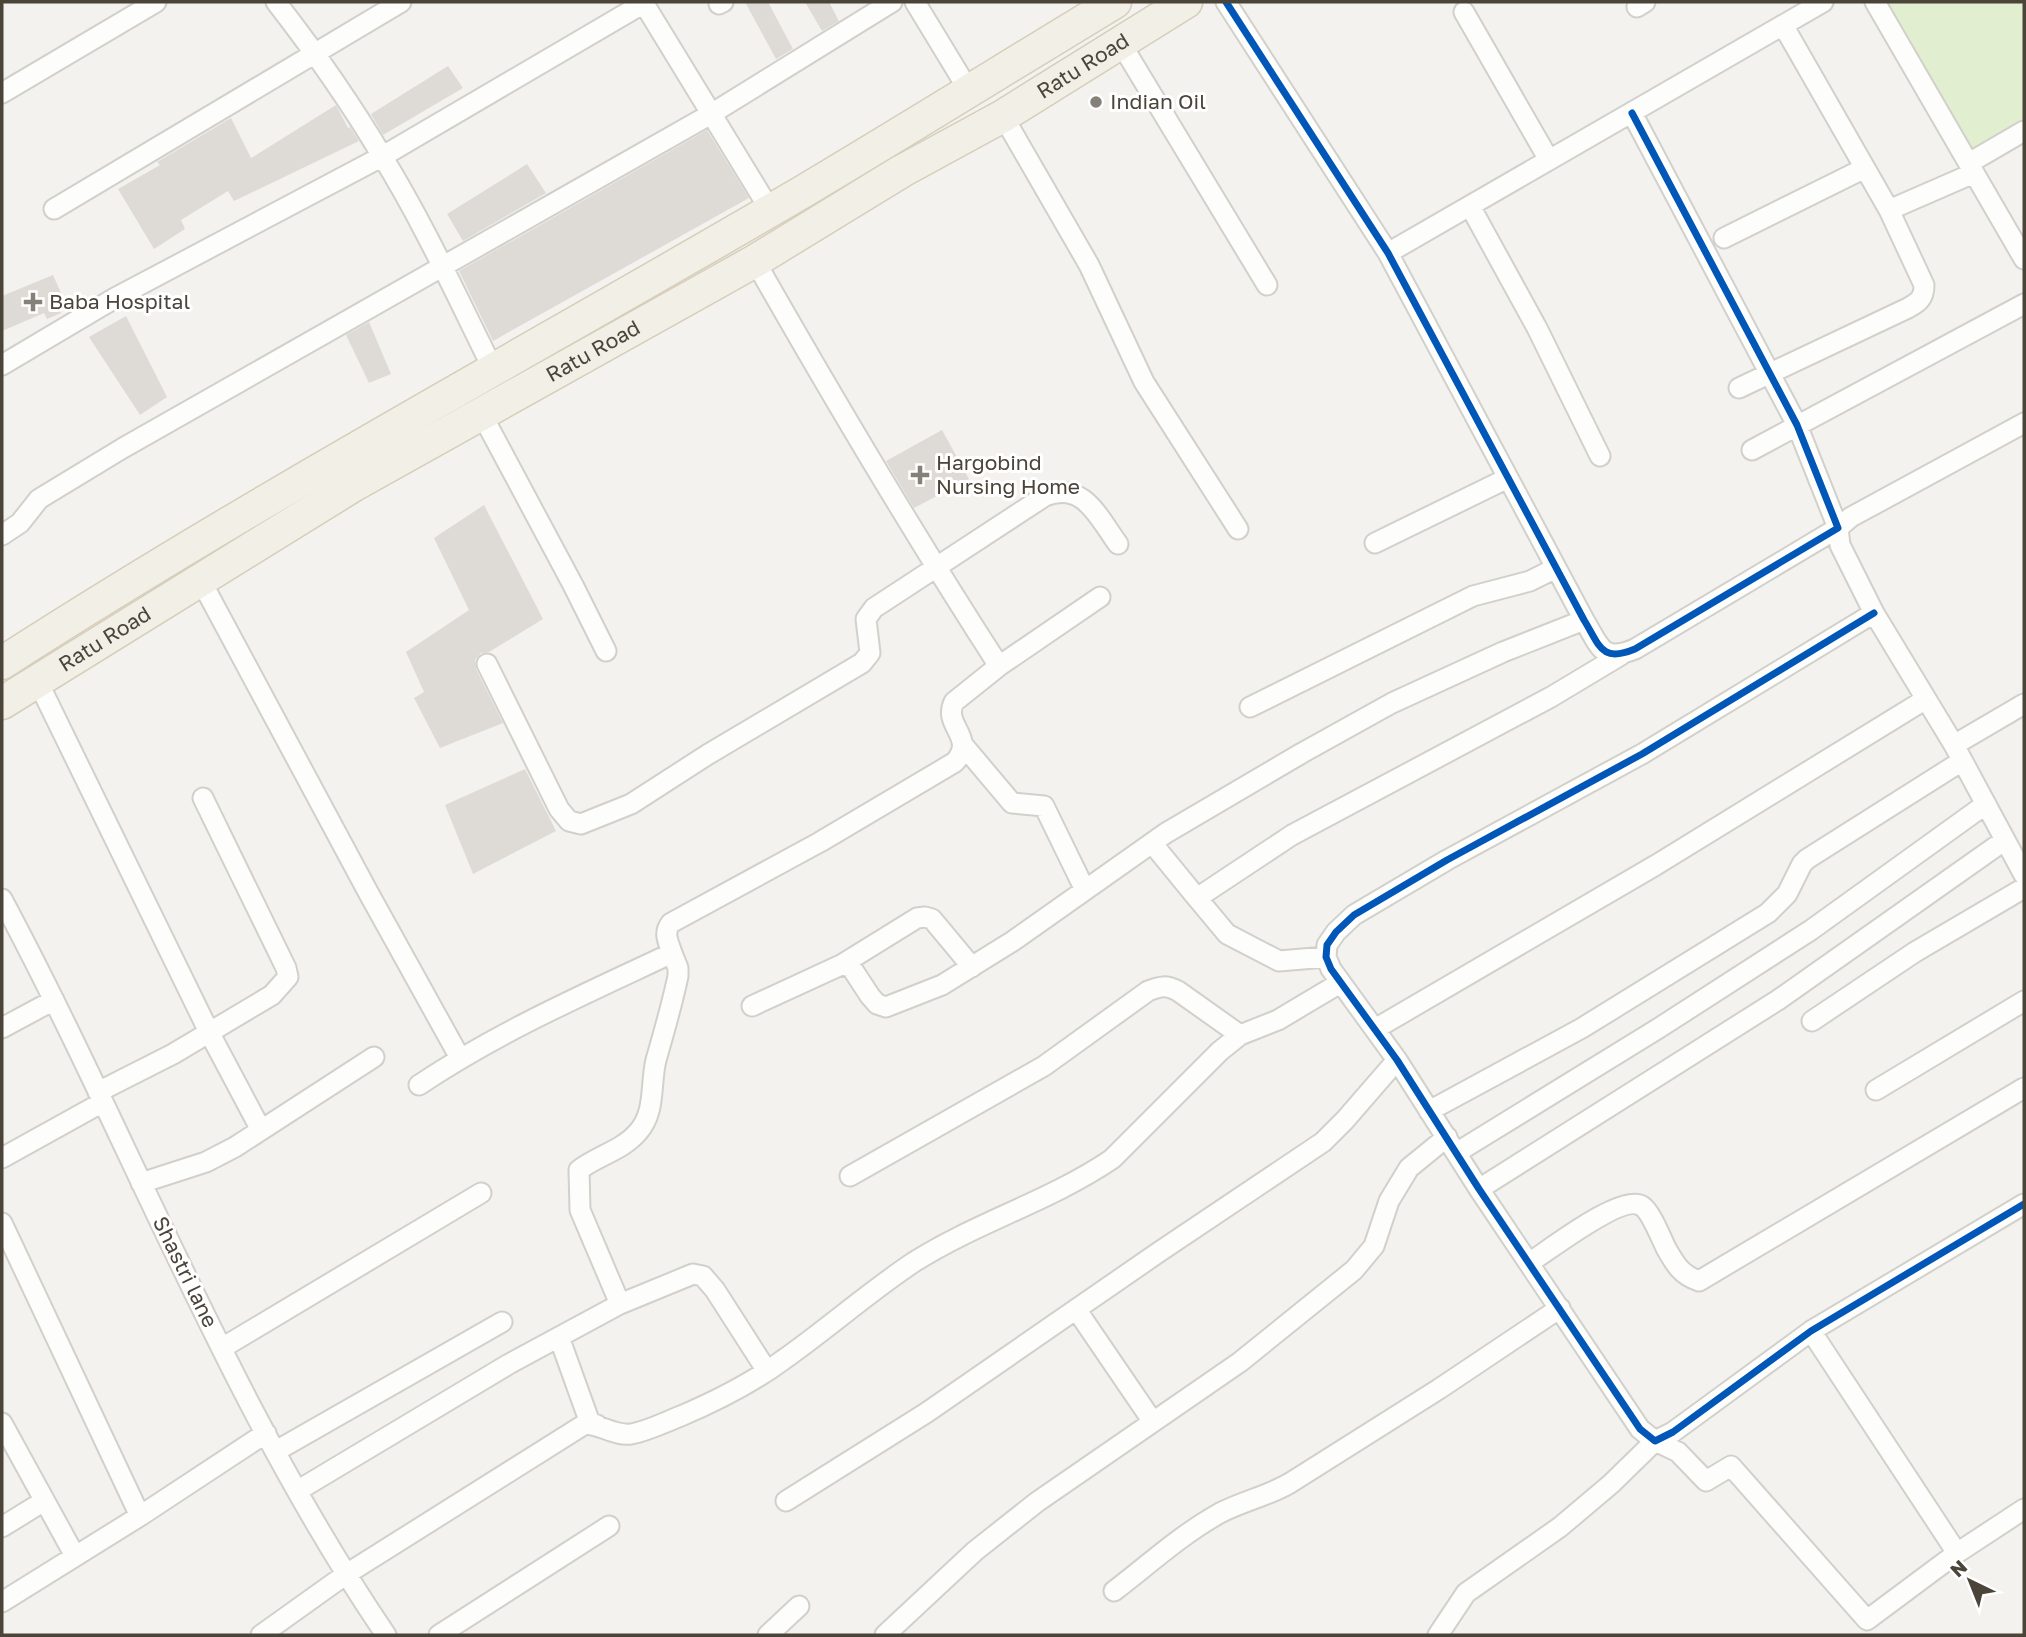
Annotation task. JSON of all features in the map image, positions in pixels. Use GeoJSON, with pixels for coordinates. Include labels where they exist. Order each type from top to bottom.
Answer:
{"type":"FeatureCollection","features":[{"type":"Feature","properties":{"kind":"main road"},"geometry":{"type":"LineString","coordinates":[[2,641],[218,510],[486,355],[764,200],[1089,2]]}},
{"type":"Feature","properties":{"kind":"main road"},"geometry":{"type":"LineString","coordinates":[[2,663],[117,589],[354,447],[804,190],[1115,2]]}},
{"type":"Feature","properties":{"kind":"main road"},"geometry":{"type":"LineString","coordinates":[[2,685],[127,605],[352,471],[814,206],[1152,2]]}},
{"type":"Feature","properties":{"kind":"main road","name":"Ratu Road"},"geometry":{"type":"LineString","coordinates":[[2,703],[354,485],[755,261],[902,171],[1003,116],[1186,2]]}},
{"type":"Feature","properties":{"kind":"street"},"geometry":{"type":"LineString","coordinates":[[2,93],[156,2]]}},
{"type":"Feature","properties":{"kind":"street"},"geometry":{"type":"LineString","coordinates":[[276,2],[314,52],[383,156],[486,355]]}},
{"type":"Feature","properties":{"kind":"street"},"geometry":{"type":"LineString","coordinates":[[54,209],[401,2]]}},
{"type":"Feature","properties":{"kind":"street"},"geometry":{"type":"LineString","coordinates":[[2,365],[115,298],[383,156],[644,2],[764,200]]}},
{"type":"Feature","properties":{"kind":"street"},"geometry":{"type":"LineString","coordinates":[[2,534],[19,523],[39,499],[71,479],[349,318],[443,268],[711,114],[892,2]]}},
{"type":"Feature","properties":{"kind":"street"},"geometry":{"type":"LineString","coordinates":[[915,2],[963,80]]}},
{"type":"Feature","properties":{"kind":"street"},"geometry":{"type":"LineString","coordinates":[[1226,2],[1388,253],[1602,650],[1611,655],[1621,655]]}},
{"type":"Feature","properties":{"kind":"street"},"geometry":{"type":"LineString","coordinates":[[1388,253],[1823,2]]}},
{"type":"Feature","properties":{"kind":"street"},"geometry":{"type":"LineString","coordinates":[[1875,2],[2024,259]]}},
{"type":"Feature","properties":{"kind":"street"},"geometry":{"type":"LineString","coordinates":[[1464,12],[1549,160]]}},
{"type":"Feature","properties":{"kind":"street"},"geometry":{"type":"LineString","coordinates":[[1739,388],[1919,302],[1924,294],[1924,285],[1889,210],[1783,25]]}},
{"type":"Feature","properties":{"kind":"street"},"geometry":{"type":"LineString","coordinates":[[1120,42],[1268,285]]}},
{"type":"Feature","properties":{"kind":"street"},"geometry":{"type":"LineString","coordinates":[[1632,113],[1796,427],[1838,528],[1840,545],[1874,613],[2015,849],[2024,876]]}},
{"type":"Feature","properties":{"kind":"street"},"geometry":{"type":"LineString","coordinates":[[1003,116],[1089,265],[1144,382],[1237,529]]}},
{"type":"Feature","properties":{"kind":"street"},"geometry":{"type":"LineString","coordinates":[[1889,210],[1971,168],[2024,131]]}},
{"type":"Feature","properties":{"kind":"street"},"geometry":{"type":"LineString","coordinates":[[1724,238],[1864,168]]}},
{"type":"Feature","properties":{"kind":"street"},"geometry":{"type":"LineString","coordinates":[[1470,206],[1537,328],[1600,456]]}},
{"type":"Feature","properties":{"kind":"street"},"geometry":{"type":"LineString","coordinates":[[755,261],[856,438],[999,666]]}},
{"type":"Feature","properties":{"kind":"street"},"geometry":{"type":"LineString","coordinates":[[1752,450],[2024,304]]}},
{"type":"Feature","properties":{"kind":"street"},"geometry":{"type":"LineString","coordinates":[[481,413],[606,651]]}},
{"type":"Feature","properties":{"kind":"street"},"geometry":{"type":"LineString","coordinates":[[1197,898],[1292,835],[1551,697],[1838,528],[1851,517],[2024,423]]}},
{"type":"Feature","properties":{"kind":"street"},"geometry":{"type":"LineString","coordinates":[[1376,542],[1508,478]]}},
{"type":"Feature","properties":{"kind":"street"},"geometry":{"type":"LineString","coordinates":[[487,664],[559,809],[569,821],[581,824],[631,804],[707,755],[862,663],[870,653],[866,619],[874,608],[1029,505],[1058,491],[1069,491],[1090,505],[1118,544]]}},
{"type":"Feature","properties":{"kind":"street"},"geometry":{"type":"LineString","coordinates":[[1250,707],[1473,596],[1530,581],[1556,568]]}},
{"type":"Feature","properties":{"kind":"street"},"geometry":{"type":"LineString","coordinates":[[200,579],[460,1058]]}},
{"type":"Feature","properties":{"kind":"street"},"geometry":{"type":"LineString","coordinates":[[620,1304],[580,1210],[579,1170],[625,1143],[638,1132],[646,1120],[652,1102],[656,1062],[678,976],[666,929],[671,923],[820,842],[955,762],[962,754],[963,745],[961,735],[950,716],[954,702],[999,666],[1100,597]]}},
{"type":"Feature","properties":{"kind":"street"},"geometry":{"type":"LineString","coordinates":[[1874,613],[1642,754],[1447,860],[1354,915],[1327,945],[1326,957],[1340,983],[1397,1060],[1479,1189],[1640,1429],[1655,1441],[1678,1452],[1706,1481],[1731,1466],[1867,1620],[1957,1553],[2024,1509]]}},
{"type":"Feature","properties":{"kind":"street"},"geometry":{"type":"LineString","coordinates":[[841,965],[851,967],[877,1004],[886,1007],[942,985],[1013,941],[1152,843],[1302,753],[1392,703],[1503,652],[1584,620]]}},
{"type":"Feature","properties":{"kind":"street"},"geometry":{"type":"LineString","coordinates":[[37,680],[209,1032],[261,1130]]}},
{"type":"Feature","properties":{"kind":"street"},"geometry":{"type":"LineString","coordinates":[[1375,1029],[1656,865],[1926,699]]}},
{"type":"Feature","properties":{"kind":"street"},"geometry":{"type":"LineString","coordinates":[[1429,1111],[1582,1028],[1768,913],[1787,894],[1807,859],[2024,704]]}},
{"type":"Feature","properties":{"kind":"street"},"geometry":{"type":"LineString","coordinates":[[963,745],[1012,803],[1044,806],[1085,890]]}},
{"type":"Feature","properties":{"kind":"street"},"geometry":{"type":"LineString","coordinates":[[2,1158],[272,995],[288,977],[203,798]]}},
{"type":"Feature","properties":{"kind":"street"},"geometry":{"type":"LineString","coordinates":[[885,1635],[975,1551],[1037,1502],[1240,1362],[1354,1270],[1374,1246],[1390,1201],[1409,1168],[1811,930],[1986,804]]}},
{"type":"Feature","properties":{"kind":"street"},"geometry":{"type":"LineString","coordinates":[[1152,843],[1227,933],[1279,961],[1326,957]]}},
{"type":"Feature","properties":{"kind":"street"},"geometry":{"type":"LineString","coordinates":[[1479,1189],[2015,849]]}},
{"type":"Feature","properties":{"kind":"street"},"geometry":{"type":"LineString","coordinates":[[1812,1021],[1914,952],[2024,888]]}},
{"type":"Feature","properties":{"kind":"street","name":"Shastri lane"},"geometry":{"type":"LineString","coordinates":[[2,899],[266,1433],[345,1575],[386,1635]]}},
{"type":"Feature","properties":{"kind":"street"},"geometry":{"type":"LineString","coordinates":[[752,1006],[841,965],[916,918],[932,919],[972,967]]}},
{"type":"Feature","properties":{"kind":"street"},"geometry":{"type":"LineString","coordinates":[[419,1085],[460,1058],[531,1018],[672,953]]}},
{"type":"Feature","properties":{"kind":"street"},"geometry":{"type":"LineString","coordinates":[[559,1337],[590,1423],[617,1434],[630,1434],[649,1429],[706,1405],[767,1371],[915,1262],[987,1222],[1093,1172],[1112,1159],[1220,1051],[1240,1035],[1278,1020],[1340,983]]}},
{"type":"Feature","properties":{"kind":"street"},"geometry":{"type":"LineString","coordinates":[[850,1176],[1045,1066],[1148,991],[1161,986],[1178,991],[1240,1035]]}},
{"type":"Feature","properties":{"kind":"street"},"geometry":{"type":"LineString","coordinates":[[2,1028],[54,1000]]}},
{"type":"Feature","properties":{"kind":"street"},"geometry":{"type":"LineString","coordinates":[[1876,1090],[2024,1001]]}},
{"type":"Feature","properties":{"kind":"street"},"geometry":{"type":"LineString","coordinates":[[141,1183],[206,1162],[235,1147],[374,1057]]}},
{"type":"Feature","properties":{"kind":"street"},"geometry":{"type":"LineString","coordinates":[[786,1501],[926,1413],[1323,1142],[1397,1060]]}},
{"type":"Feature","properties":{"kind":"street"},"geometry":{"type":"LineString","coordinates":[[1529,1263],[1614,1208],[1631,1203],[1642,1206],[1676,1265],[1686,1277],[1699,1281],[1708,1278],[2024,1088]]}},
{"type":"Feature","properties":{"kind":"street"},"geometry":{"type":"LineString","coordinates":[[222,1348],[481,1193]]}},
{"type":"Feature","properties":{"kind":"street"},"geometry":{"type":"LineString","coordinates":[[1438,1635],[1466,1593],[1560,1527],[1611,1484],[1655,1441],[1673,1432],[1811,1331],[2024,1204]]}},
{"type":"Feature","properties":{"kind":"street"},"geometry":{"type":"LineString","coordinates":[[2,1223],[140,1516]]}},
{"type":"Feature","properties":{"kind":"street"},"geometry":{"type":"LineString","coordinates":[[297,1491],[509,1364],[620,1304],[692,1273],[703,1276],[715,1290],[767,1371]]}},
{"type":"Feature","properties":{"kind":"street"},"geometry":{"type":"LineString","coordinates":[[1114,1591],[1202,1525],[1222,1513],[1273,1493],[1290,1483],[1439,1389],[1560,1308]]}},
{"type":"Feature","properties":{"kind":"street"},"geometry":{"type":"LineString","coordinates":[[1076,1309],[1153,1422]]}},
{"type":"Feature","properties":{"kind":"street"},"geometry":{"type":"LineString","coordinates":[[276,1451],[502,1322]]}},
{"type":"Feature","properties":{"kind":"street"},"geometry":{"type":"LineString","coordinates":[[1811,1331],[1957,1553]]}},
{"type":"Feature","properties":{"kind":"street"},"geometry":{"type":"LineString","coordinates":[[2,1423],[7,1445],[44,1501],[75,1556]]}},
{"type":"Feature","properties":{"kind":"street"},"geometry":{"type":"LineString","coordinates":[[261,1635],[345,1575],[586,1424],[597,1425]]}},
{"type":"Feature","properties":{"kind":"street"},"geometry":{"type":"LineString","coordinates":[[2,1602],[266,1433]]}},
{"type":"Feature","properties":{"kind":"street"},"geometry":{"type":"LineString","coordinates":[[2,1527],[44,1501]]}},
{"type":"Feature","properties":{"kind":"street"},"geometry":{"type":"LineString","coordinates":[[439,1635],[609,1526]]}},
{"type":"Feature","properties":{"kind":"street"},"geometry":{"type":"LineString","coordinates":[[768,1635],[799,1606]]}},
{"type":"Feature","properties":{"kind":"green space"},"geometry":{"type":"Polygon","coordinates":[[[1877,2],[2024,2],[2024,142],[1969,163],[1877,2]]]}},
{"type":"Feature","properties":{"kind":"building"},"geometry":{"type":"Polygon","coordinates":[[[745,2],[768,2],[793,49],[776,59],[745,2]]]}},
{"type":"Feature","properties":{"kind":"building"},"geometry":{"type":"Polygon","coordinates":[[[805,2],[829,2],[839,21],[822,31],[805,2]]]}},
{"type":"Feature","properties":{"kind":"building"},"geometry":{"type":"Polygon","coordinates":[[[448,66],[463,88],[383,135],[371,114],[448,66]]]}},
{"type":"Feature","properties":{"kind":"building"},"geometry":{"type":"Polygon","coordinates":[[[336,105],[348,128],[350,127],[359,141],[234,201],[228,191],[181,220],[185,229],[154,249],[118,189],[160,165],[157,162],[231,118],[251,158],[336,105]]]}},
{"type":"Feature","properties":{"kind":"building"},"geometry":{"type":"Polygon","coordinates":[[[707,130],[749,198],[493,341],[459,271],[707,130]]]}},
{"type":"Feature","properties":{"kind":"building"},"geometry":{"type":"Polygon","coordinates":[[[527,164],[546,193],[463,241],[447,214],[527,164]]]}},
{"type":"Feature","properties":{"kind":"building"},"geometry":{"type":"Polygon","coordinates":[[[53,275],[66,304],[59,307],[61,313],[47,319],[44,313],[2,331],[2,296],[53,275]]]}},
{"type":"Feature","properties":{"kind":"building"},"geometry":{"type":"Polygon","coordinates":[[[126,316],[167,397],[140,415],[89,337],[126,316]]]}},
{"type":"Feature","properties":{"kind":"building"},"geometry":{"type":"Polygon","coordinates":[[[369,322],[391,374],[369,383],[346,335],[369,322]]]}},
{"type":"Feature","properties":{"kind":"building"},"geometry":{"type":"Polygon","coordinates":[[[942,430],[969,479],[914,508],[886,461],[942,430]]]}},
{"type":"Feature","properties":{"kind":"building"},"geometry":{"type":"Polygon","coordinates":[[[484,505],[543,619],[489,652],[481,653],[475,660],[476,669],[503,723],[440,748],[414,698],[424,692],[406,652],[469,610],[434,538],[484,505]]]}},
{"type":"Feature","properties":{"kind":"building"},"geometry":{"type":"Polygon","coordinates":[[[525,769],[556,831],[473,874],[445,805],[525,769]]]}},
{"type":"Feature","properties":{"kind":"cycle path"},"geometry":{"type":"LineString","coordinates":[[1226,2],[1388,253],[1584,620],[1603,650],[1615,654],[1635,649],[1838,528],[1797,425],[1632,113]]}},
{"type":"Feature","properties":{"kind":"cycle path"},"geometry":{"type":"LineString","coordinates":[[1874,613],[1642,754],[1447,860],[1354,915],[1327,945],[1326,957],[1331,969],[1397,1060],[1479,1189],[1640,1429],[1655,1441],[1673,1432],[1811,1331],[2024,1204]]}},
{"type":"Feature","properties":{"kind":"place","name":"Indian Oil"},"geometry":{"type":"Point","coordinates":[1096,102]}},
{"type":"Feature","properties":{"kind":"place","name":"Baba Hospital"},"geometry":{"type":"Point","coordinates":[33,302]}},
{"type":"Feature","properties":{"kind":"place","name":"Hargobind Nursing Home"},"geometry":{"type":"Point","coordinates":[920,475]}}]}
